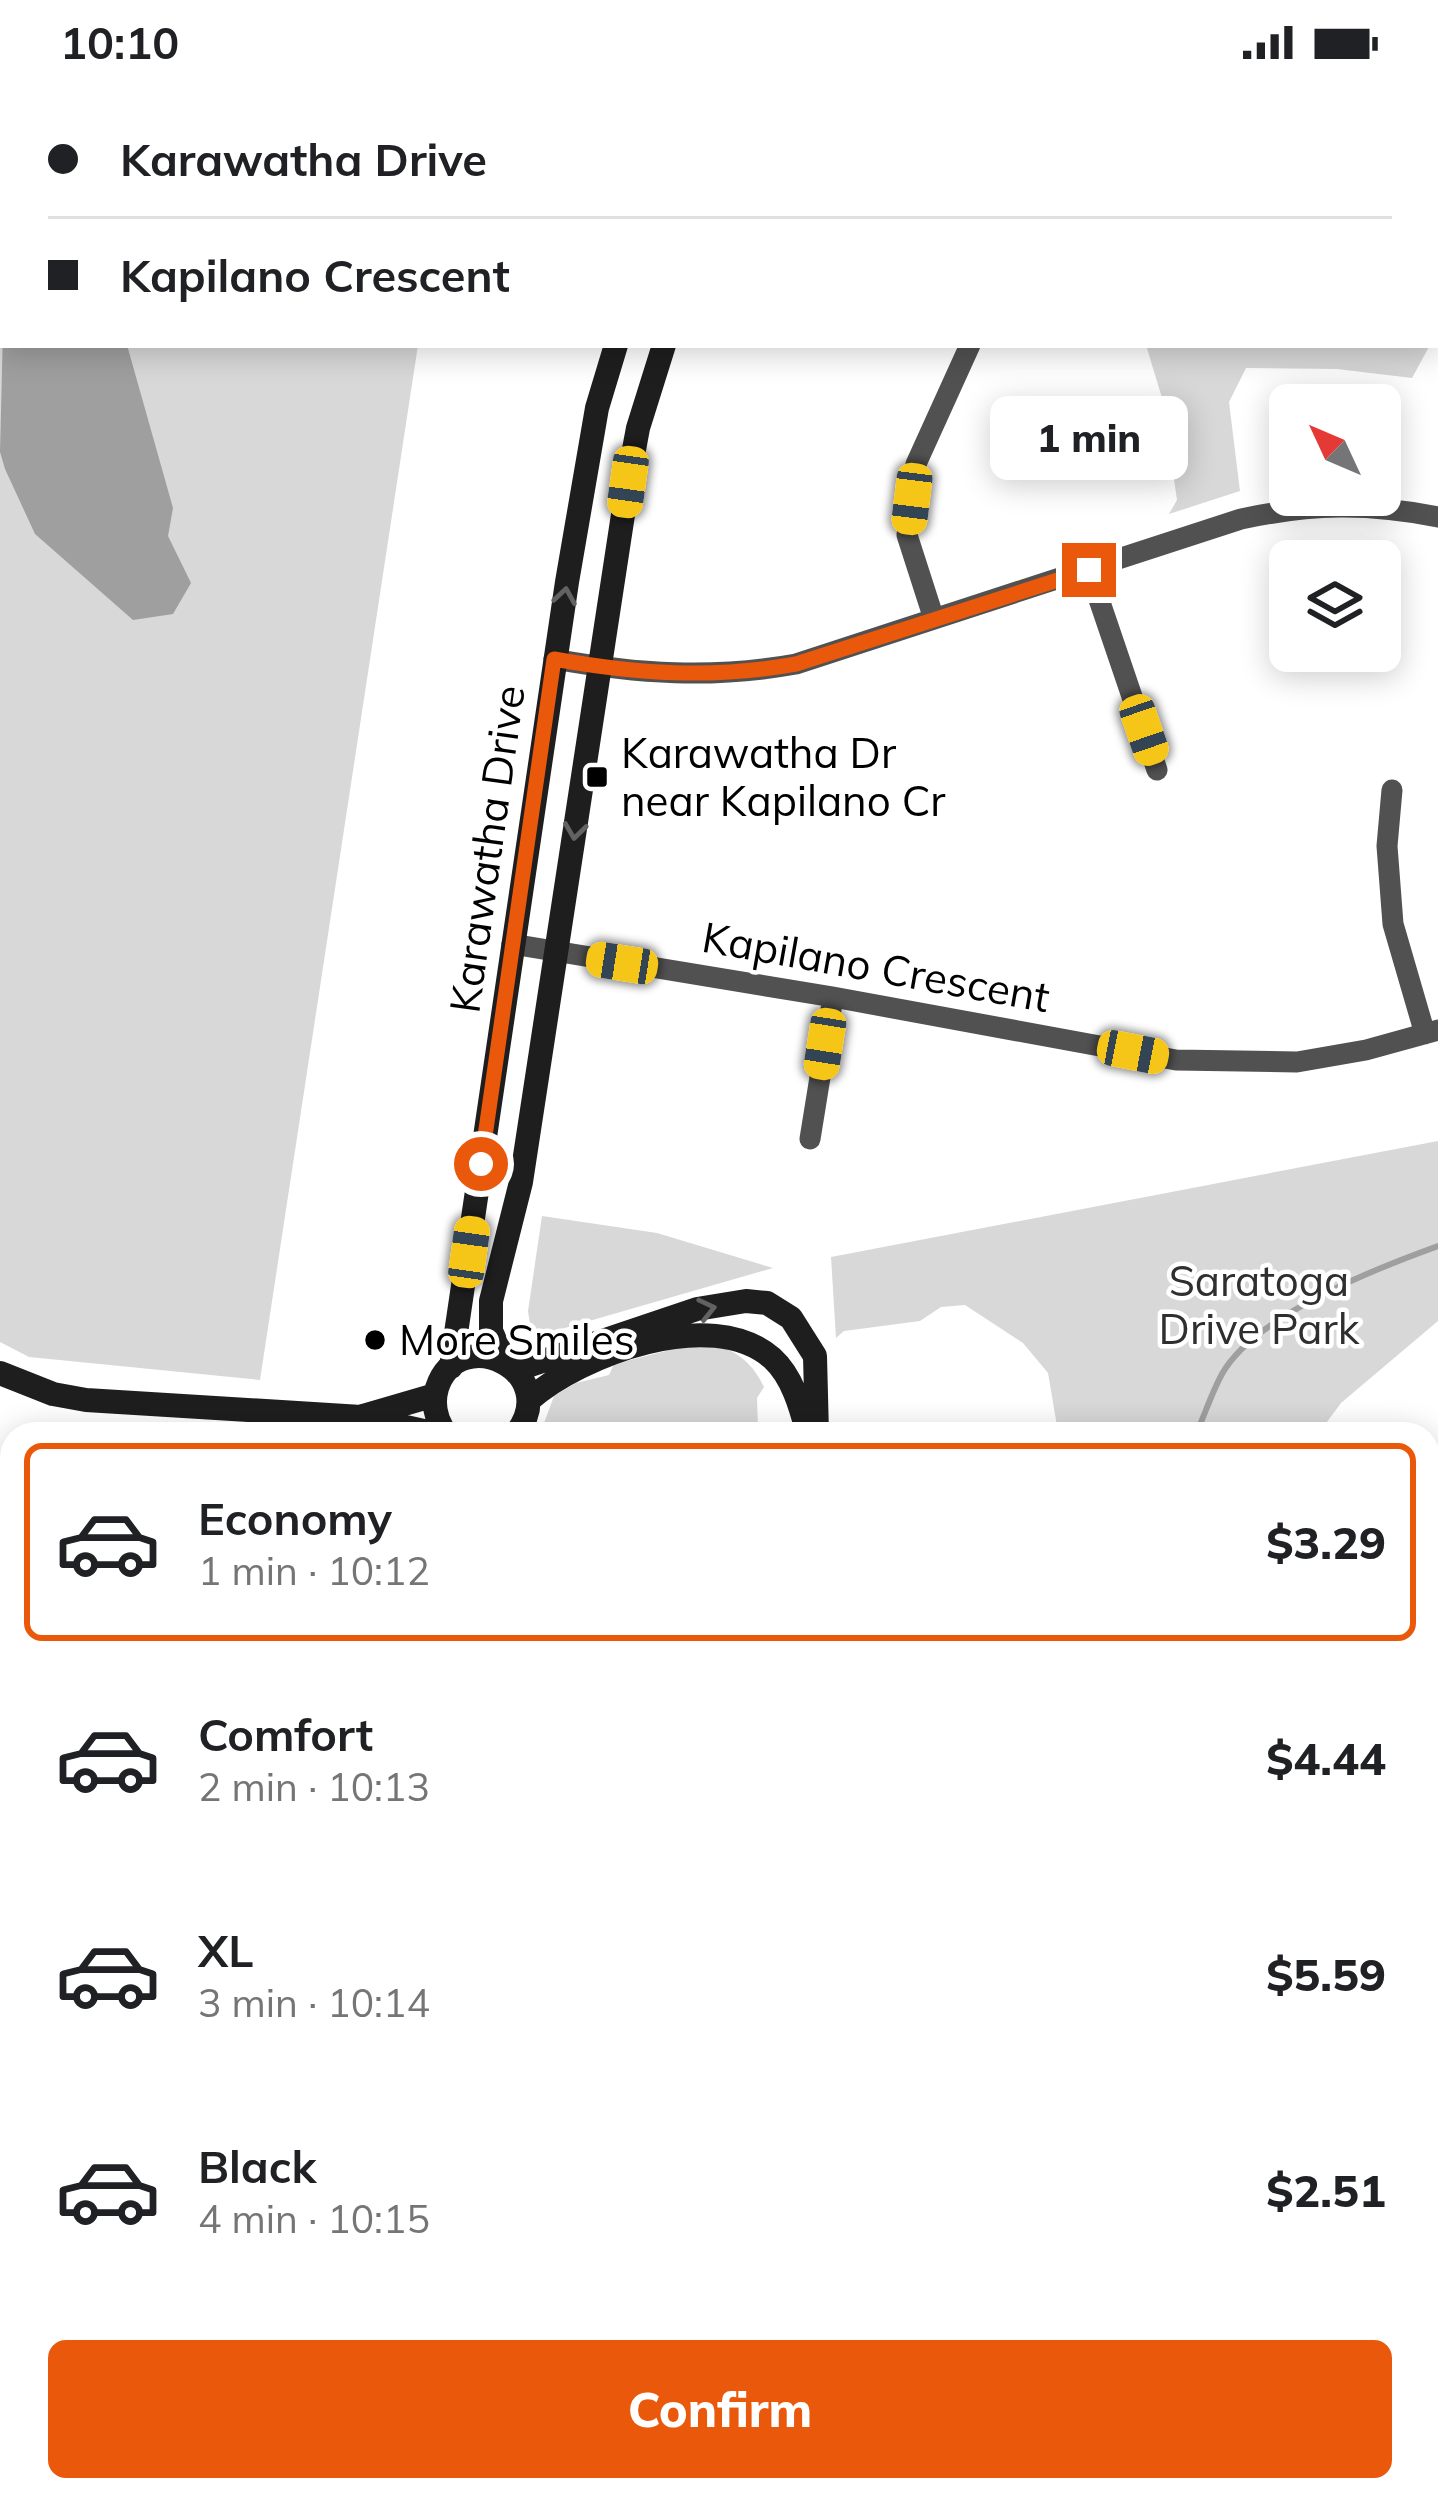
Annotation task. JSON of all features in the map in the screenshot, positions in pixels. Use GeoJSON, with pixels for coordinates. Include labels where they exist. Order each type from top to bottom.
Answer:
{"type":"FeatureCollection","features":[{"type":"Feature","properties":{"kind":"main road","name":"Karawatha Drive"},"geometry":{"type":"LineString","coordinates":[[451,1367],[554,659],[585,472],[615,348]]}},
{"type":"Feature","properties":{"kind":"main road","name":"Karawatha Drive"},"geometry":{"type":"LineString","coordinates":[[529,1400],[491,1331],[491,1300],[521,1182],[638,428],[663,348]]}},
{"type":"Feature","properties":{"kind":"main road"},"geometry":{"type":"LineString","coordinates":[[438,1422],[435,1395],[451,1367],[477,1356],[510,1366],[698,1309],[746,1300],[767,1304],[791,1318],[815,1356],[812,1422]]}},
{"type":"Feature","properties":{"kind":"main road"},"geometry":{"type":"LineString","coordinates":[[523,1422],[529,1400],[553,1379],[610,1352],[689,1335],[724,1337],[772,1358],[787,1377],[807,1422]]}},
{"type":"Feature","properties":{"kind":"main road"},"geometry":{"type":"LineString","coordinates":[[0,1373],[53,1394],[86,1400],[385,1422]]}},
{"type":"Feature","properties":{"kind":"main road"},"geometry":{"type":"LineString","coordinates":[[361,1417],[435,1395]]}},
{"type":"Feature","properties":{"kind":"street"},"geometry":{"type":"LineString","coordinates":[[934,619],[907,535],[916,464],[969,348]]}},
{"type":"Feature","properties":{"kind":"street"},"geometry":{"type":"LineString","coordinates":[[554,659],[693,675],[760,670],[796,664],[1241,519],[1302,506],[1373,506],[1438,517]]}},
{"type":"Feature","properties":{"kind":"street"},"geometry":{"type":"LineString","coordinates":[[1089,570],[1157,770]]}},
{"type":"Feature","properties":{"kind":"street"},"geometry":{"type":"LineString","coordinates":[[1392,790],[1387,846],[1393,925],[1431,1032]]}},
{"type":"Feature","properties":{"kind":"street","name":"Kapilano Crescent"},"geometry":{"type":"LineString","coordinates":[[512,944],[1176,1060],[1297,1062],[1431,1032]]}},
{"type":"Feature","properties":{"kind":"street"},"geometry":{"type":"LineString","coordinates":[[810,1139],[832,997]]}},
{"type":"Feature","properties":{"kind":"green space"},"geometry":{"type":"Polygon","coordinates":[[[0,348],[418,348],[260,1380],[29,1357],[0,1342],[0,348]]]}},
{"type":"Feature","properties":{"kind":"green space"},"geometry":{"type":"Polygon","coordinates":[[[1147,348],[1428,348],[1412,378],[1337,369],[1246,368],[1229,402],[1240,491],[1169,514],[1177,500],[1162,398],[1147,348]]]}},
{"type":"Feature","properties":{"kind":"green space","name":"Saratoga Drive Park"},"geometry":{"type":"Polygon","coordinates":[[[1438,1141],[1438,1321],[1341,1403],[1327,1422],[1056,1422],[1048,1373],[1023,1343],[965,1305],[941,1307],[920,1321],[844,1331],[836,1338],[831,1257],[1438,1141]]]}},
{"type":"Feature","properties":{"kind":"green space"},"geometry":{"type":"Polygon","coordinates":[[[542,1216],[657,1233],[773,1268],[538,1332],[530,1324],[528,1311],[542,1216]]]}},
{"type":"Feature","properties":{"kind":"green space"},"geometry":{"type":"Polygon","coordinates":[[[702,1342],[722,1347],[753,1369],[764,1387],[757,1398],[758,1422],[544,1422],[554,1396],[576,1383],[609,1375],[614,1364],[702,1342]]]}},
{"type":"Feature","properties":{"kind":"shaded area"},"geometry":{"type":"Polygon","coordinates":[[[3,348],[128,348],[173,508],[168,536],[191,583],[173,614],[133,620],[35,534],[0,452],[3,348]]]}},
{"type":"Feature","properties":{"kind":"waterway"},"geometry":{"type":"LineString","coordinates":[[1201,1422],[1222,1374],[1261,1332],[1320,1296],[1438,1246]]}},
{"type":"Feature","properties":{"kind":"place","name":"Karawatha Dr near Kapilano Cr"},"geometry":{"type":"Point","coordinates":[597,777]}},
{"type":"Feature","properties":{"kind":"place","name":"More Smiles"},"geometry":{"type":"Point","coordinates":[375,1340]}},
{"type":"Feature","properties":{"kind":"route"},"geometry":{"type":"LineString","coordinates":[[481,1164],[554,659],[675,675],[760,670],[796,664],[1089,570]]}}]}
